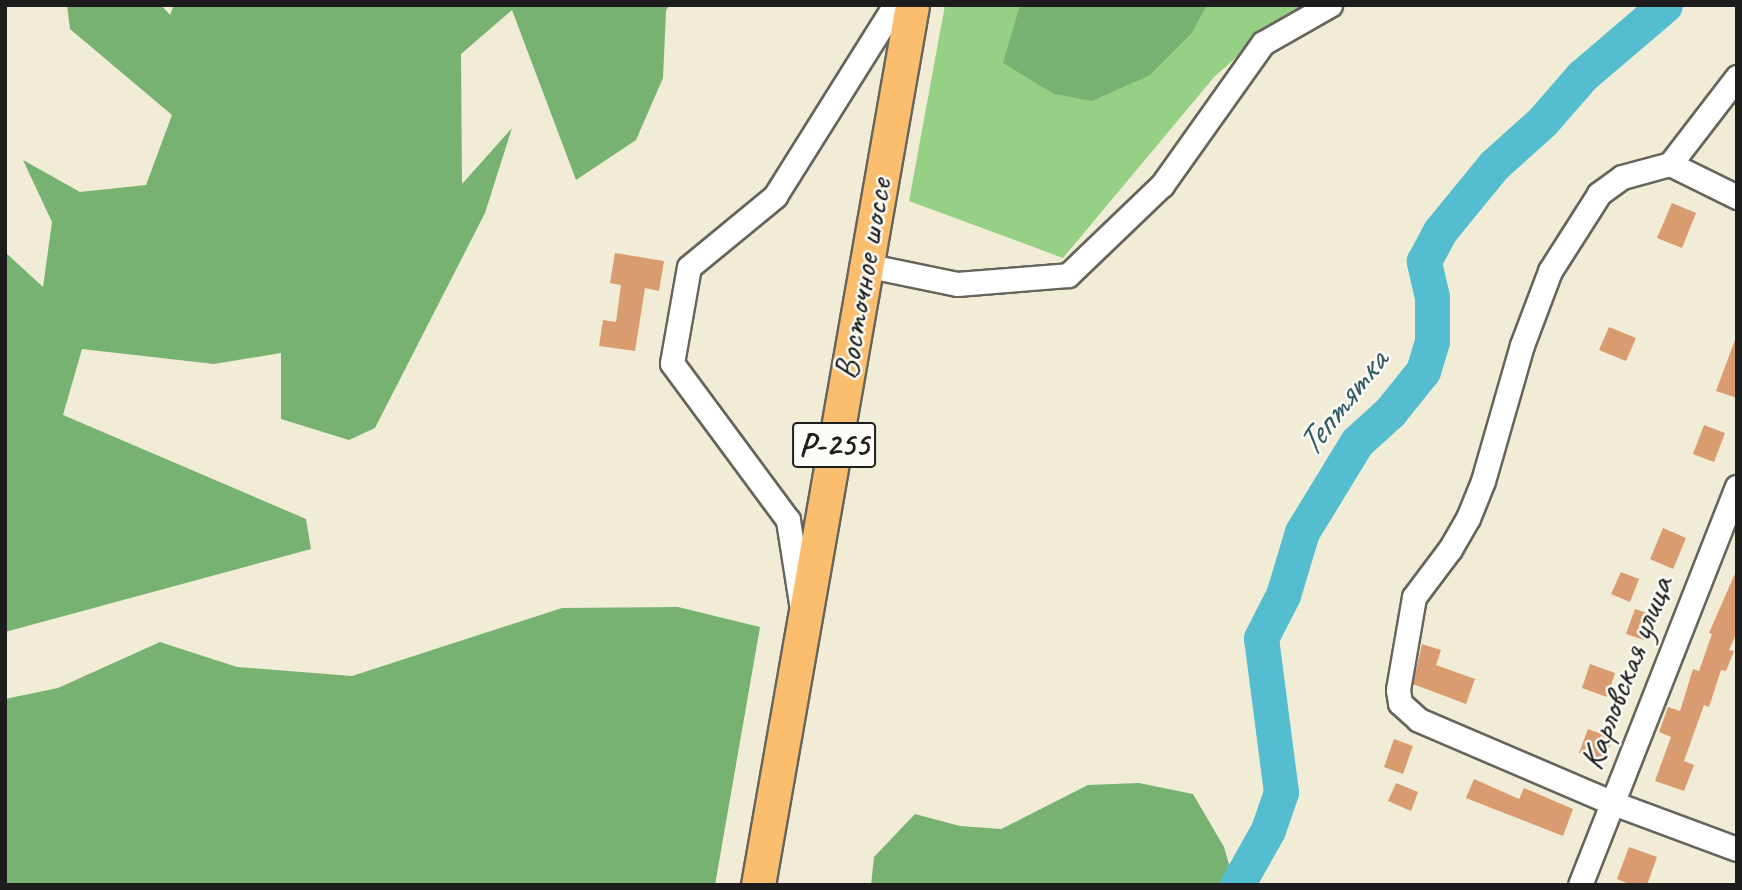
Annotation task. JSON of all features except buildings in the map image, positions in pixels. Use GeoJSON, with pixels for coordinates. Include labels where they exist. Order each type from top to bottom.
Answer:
{"type":"FeatureCollection","features":[{"type":"Feature","properties":{"kind":"highway","name":"Восточное шоссе"},"geometry":{"type":"LineString","coordinates":[[758,885],[912,5]]}},
{"type":"Feature","properties":{"kind":"street"},"geometry":{"type":"LineString","coordinates":[[803,619],[788,520],[671,363],[689,267],[775,196],[895,5]]}},
{"type":"Feature","properties":{"kind":"street"},"geometry":{"type":"LineString","coordinates":[[865,265],[957,284],[1068,275],[1162,185],[1263,43],[1330,5]]}},
{"type":"Feature","properties":{"kind":"street"},"geometry":{"type":"LineString","coordinates":[[1737,77],[1670,164],[1622,177],[1599,194],[1550,271],[1522,345],[1483,481],[1468,518],[1450,549],[1414,597],[1398,690],[1400,703],[1419,720],[1613,803],[1737,849]]}},
{"type":"Feature","properties":{"kind":"street"},"geometry":{"type":"LineString","coordinates":[[1670,164],[1737,197]]}},
{"type":"Feature","properties":{"kind":"street","name":"Карловская улица"},"geometry":{"type":"LineString","coordinates":[[1580,885],[1737,487]]}},
{"type":"Feature","properties":{"kind":"green space"},"geometry":{"type":"Polygon","coordinates":[[[67,5],[161,5],[170,15],[174,5],[669,5],[666,11],[663,78],[636,140],[576,180],[512,10],[461,54],[462,184],[512,128],[485,213],[375,428],[349,440],[281,419],[281,353],[214,364],[82,349],[63,415],[306,519],[311,549],[5,632],[5,252],[43,287],[52,222],[23,160],[80,192],[146,185],[172,115],[70,29],[67,5]]]}},
{"type":"Feature","properties":{"kind":"green space"},"geometry":{"type":"Polygon","coordinates":[[[945,5],[1303,5],[1279,20],[1215,76],[1063,258],[909,201],[945,5]]]}},
{"type":"Feature","properties":{"kind":"green space"},"geometry":{"type":"Polygon","coordinates":[[[1020,5],[1207,5],[1191,34],[1150,75],[1092,101],[1054,94],[1003,63],[1020,5]]]}},
{"type":"Feature","properties":{"kind":"green space"},"geometry":{"type":"Polygon","coordinates":[[[678,607],[760,627],[715,885],[5,885],[5,699],[58,688],[160,642],[237,667],[352,676],[562,608],[678,607]]]}},
{"type":"Feature","properties":{"kind":"green space"},"geometry":{"type":"Polygon","coordinates":[[[1139,783],[1193,794],[1224,847],[1235,885],[871,885],[874,857],[915,814],[960,826],[1001,829],[1088,785],[1139,783]]]}},
{"type":"Feature","properties":{"kind":"waterway","name":"Тептятка"},"geometry":{"type":"LineString","coordinates":[[1237,885],[1268,830],[1281,792],[1261,638],[1283,595],[1302,532],[1357,442],[1390,412],[1423,371],[1432,341],[1432,297],[1424,261],[1440,231],[1494,165],[1542,122],[1582,76],[1665,5]]}}]}
